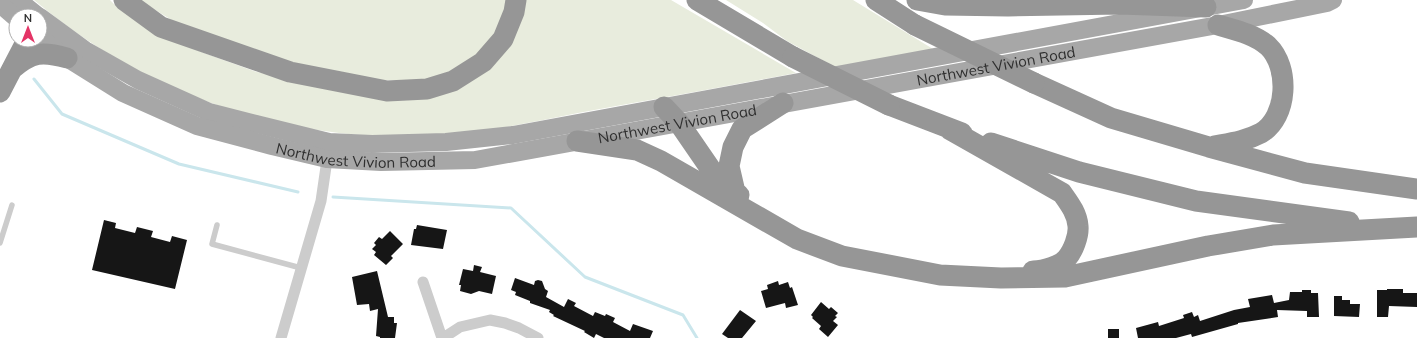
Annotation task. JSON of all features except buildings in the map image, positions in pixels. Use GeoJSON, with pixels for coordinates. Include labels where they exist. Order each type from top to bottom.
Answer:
{"type":"FeatureCollection","features":[{"type":"Feature","properties":{"kind":"highway"},"geometry":{"type":"LineString","coordinates":[[124,0],[162,27],[290,72],[387,91],[426,89],[454,81],[483,62],[503,38],[514,12],[516,0]]}},
{"type":"Feature","properties":{"kind":"highway"},"geometry":{"type":"LineString","coordinates":[[697,0],[793,57],[888,105],[948,129],[1078,172],[1196,201],[1368,224],[1417,226]]}},
{"type":"Feature","properties":{"kind":"highway"},"geometry":{"type":"LineString","coordinates":[[876,0],[915,25],[1034,83],[1111,118],[1209,148],[1305,173],[1417,189]]}},
{"type":"Feature","properties":{"kind":"highway"},"geometry":{"type":"LineString","coordinates":[[917,0],[944,5],[1008,6],[1120,4],[1206,7]]}},
{"type":"Feature","properties":{"kind":"highway"},"geometry":{"type":"LineString","coordinates":[[1209,148],[1245,140],[1262,132],[1275,118],[1282,103],[1284,87],[1278,61],[1269,47],[1255,37],[1218,25]]}},
{"type":"Feature","properties":{"kind":"highway"},"geometry":{"type":"LineString","coordinates":[[0,92],[23,48]]}},
{"type":"Feature","properties":{"kind":"highway"},"geometry":{"type":"LineString","coordinates":[[12,69],[28,57],[38,54],[49,53],[67,58]]}},
{"type":"Feature","properties":{"kind":"highway"},"geometry":{"type":"LineString","coordinates":[[735,192],[729,166],[733,147],[742,129],[783,103]]}},
{"type":"Feature","properties":{"kind":"highway"},"geometry":{"type":"LineString","coordinates":[[664,107],[679,122],[712,171],[735,192],[759,209],[806,234],[855,251],[910,263],[977,270],[1037,271],[1048,269],[1067,259],[1076,241],[1078,227],[1074,210],[1062,193],[948,129]]}},
{"type":"Feature","properties":{"kind":"highway"},"geometry":{"type":"LineString","coordinates":[[577,141],[637,150],[661,161],[797,239],[842,256],[940,275],[1001,278],[1065,277],[1208,246],[1273,235],[1417,226]]}},
{"type":"Feature","properties":{"kind":"main road","name":"Northwest Vivion Road"},"geometry":{"type":"LineString","coordinates":[[18,0],[28,8]]}},
{"type":"Feature","properties":{"kind":"main road","name":"Northwest Vivion Road"},"geometry":{"type":"LineString","coordinates":[[48,43],[67,58],[123,93],[197,126],[272,146],[328,150],[372,144],[446,142],[513,135],[1244,0]]}},
{"type":"Feature","properties":{"kind":"main road","name":"Northwest Vivion Road"},"geometry":{"type":"LineString","coordinates":[[48,23],[85,50],[138,80],[209,112],[328,150],[381,162],[475,160],[1218,25],[1327,3],[1333,0]]}},
{"type":"Feature","properties":{"kind":"main road"},"geometry":{"type":"LineString","coordinates":[[0,4],[8,11]]}},
{"type":"Feature","properties":{"kind":"street"},"geometry":{"type":"LineString","coordinates":[[281,338],[321,201],[328,150]]}},
{"type":"Feature","properties":{"kind":"street"},"geometry":{"type":"LineString","coordinates":[[423,282],[443,338],[460,327],[490,320],[519,328],[538,338]]}},
{"type":"Feature","properties":{"kind":"lane"},"geometry":{"type":"LineString","coordinates":[[0,242],[12,205]]}},
{"type":"Feature","properties":{"kind":"lane"},"geometry":{"type":"LineString","coordinates":[[217,225],[212,244],[301,268]]}},
{"type":"Feature","properties":{"kind":"shaded area"},"geometry":{"type":"Polygon","coordinates":[[[34,0],[110,0],[117,7],[152,32],[257,72],[327,87],[401,97],[482,70],[522,0],[671,0],[796,73],[480,132],[422,136],[355,135],[297,127],[256,117],[176,89],[139,71],[102,50],[67,26],[48,11],[48,8],[44,8],[34,0]]]}},
{"type":"Feature","properties":{"kind":"shaded area"},"geometry":{"type":"Polygon","coordinates":[[[139,0],[509,0],[492,40],[464,66],[432,81],[368,80],[282,62],[183,27],[139,0]]]}},
{"type":"Feature","properties":{"kind":"shaded area"},"geometry":{"type":"Polygon","coordinates":[[[726,0],[853,0],[933,49],[835,67],[787,41],[763,23],[726,0]]]}},
{"type":"Feature","properties":{"kind":"waterway"},"geometry":{"type":"LineString","coordinates":[[34,79],[62,114],[179,164],[298,192]]}},
{"type":"Feature","properties":{"kind":"waterway"},"geometry":{"type":"LineString","coordinates":[[333,197],[511,208],[585,277],[683,315],[697,338]]}}]}
